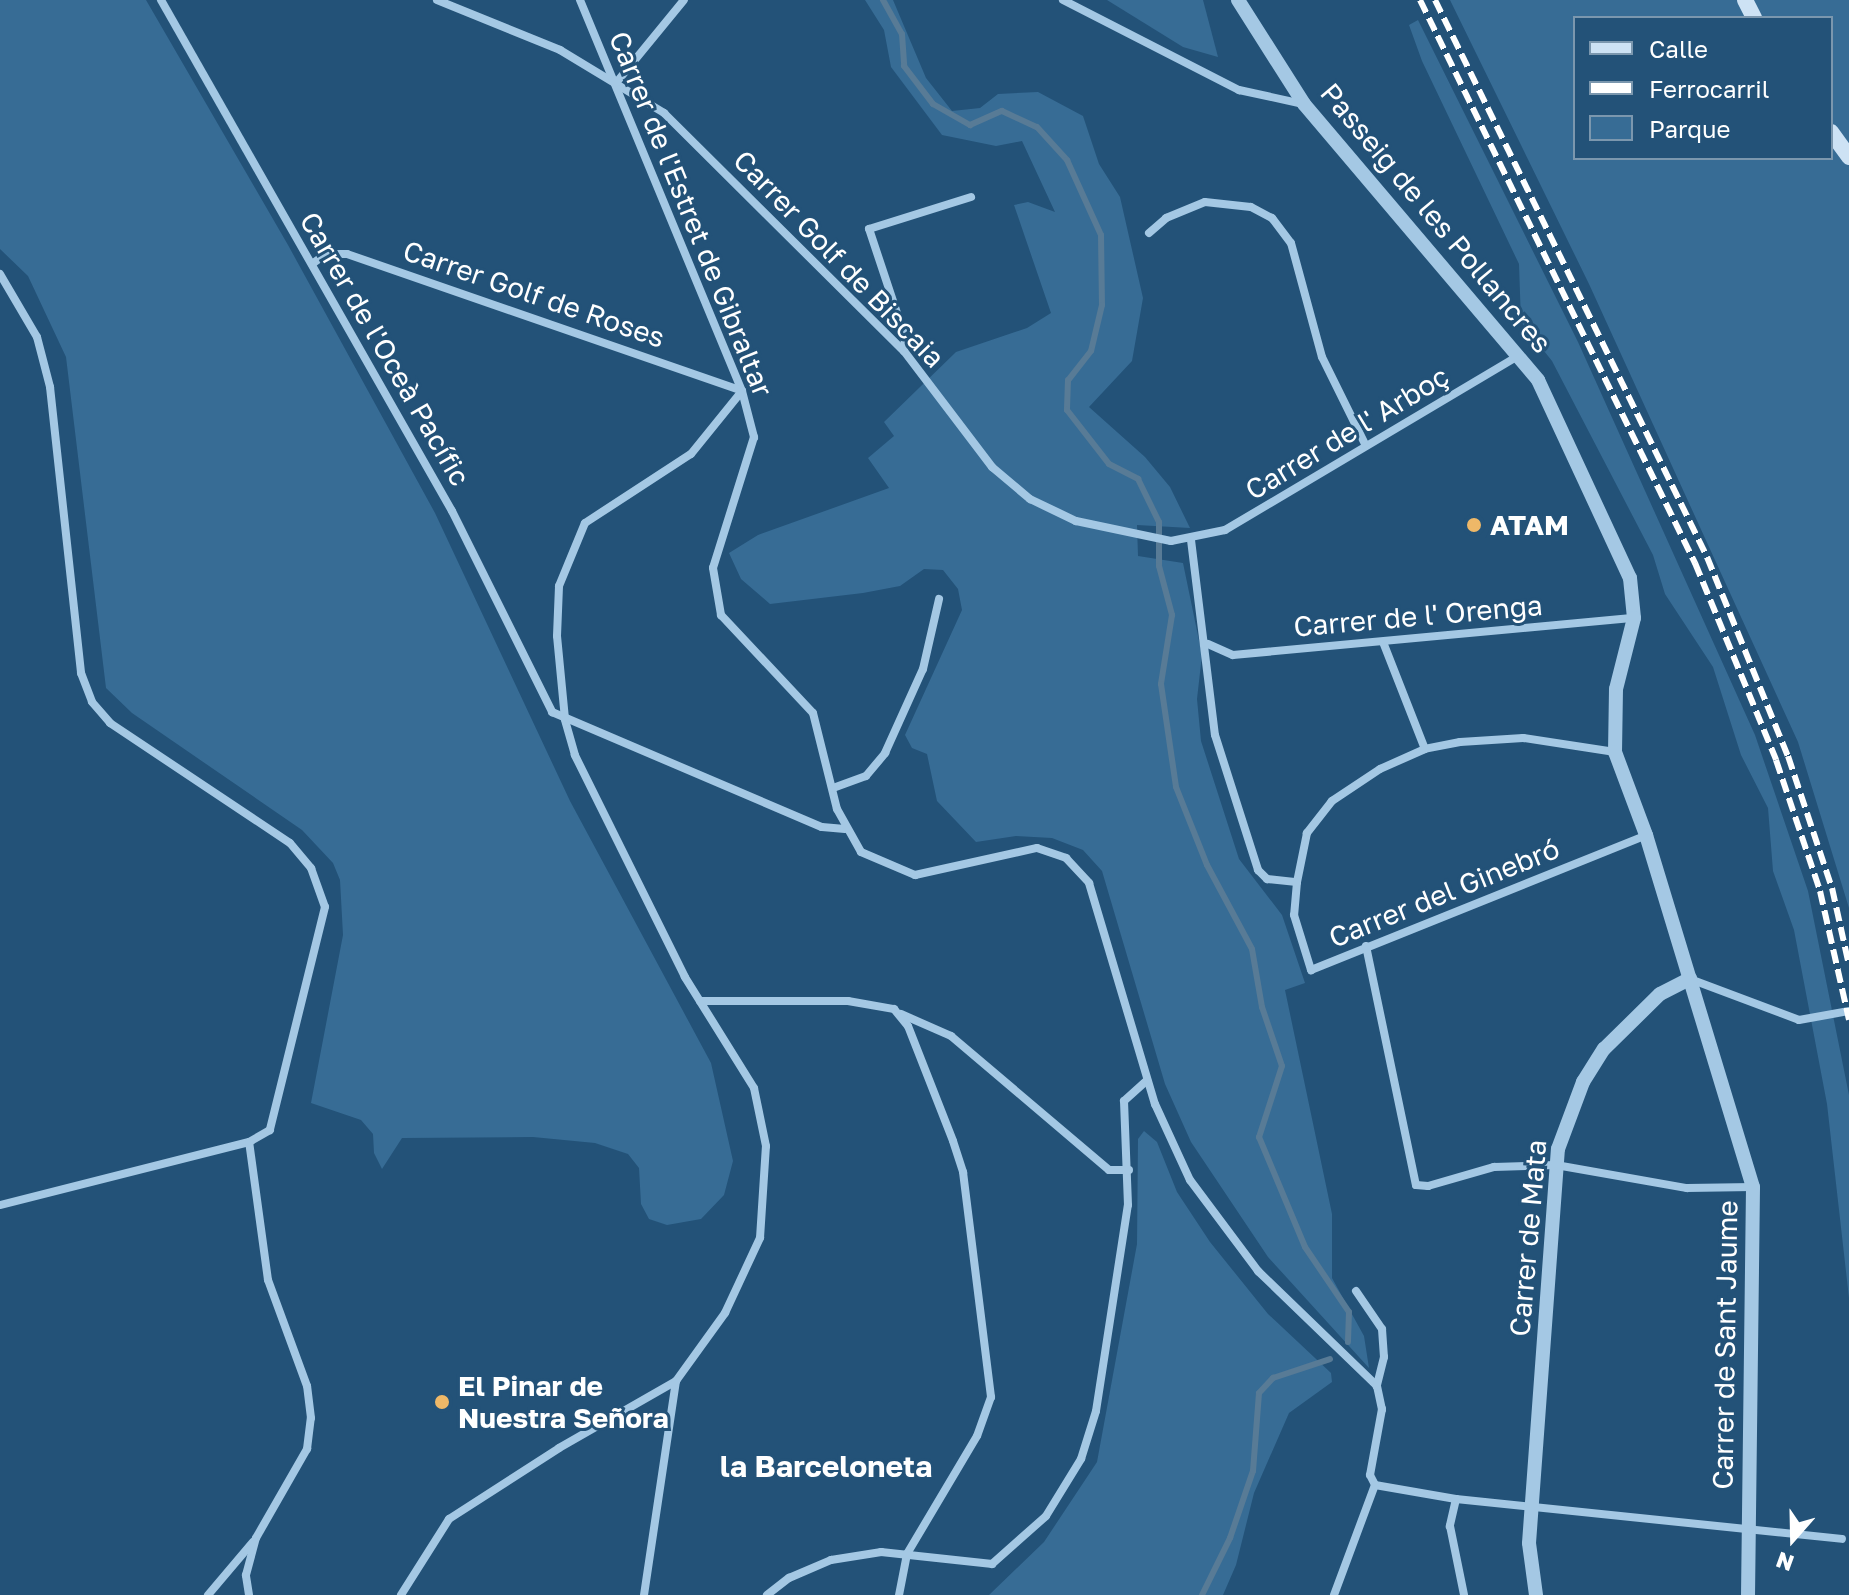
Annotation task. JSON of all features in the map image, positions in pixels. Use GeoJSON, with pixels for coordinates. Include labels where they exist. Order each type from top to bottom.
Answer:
{"type":"FeatureCollection","features":[{"type":"Feature","properties":{"kind":"main road"},"geometry":{"type":"LineString","coordinates":[[1833,135],[1849,157]]}},
{"type":"Feature","properties":{"kind":"street","name":"Carrer de l'Oceà Pacífic"},"geometry":{"type":"LineString","coordinates":[[161,0],[452,511],[552,712],[565,719]]}},
{"type":"Feature","properties":{"kind":"street","name":"Carrer Golf de Biscaia"},"geometry":{"type":"LineString","coordinates":[[437,0],[560,50],[664,113],[904,351],[1011,485],[1076,521],[1146,539],[1191,540]]}},
{"type":"Feature","properties":{"kind":"street","name":"Carrer de l'Estret de Gibraltar"},"geometry":{"type":"LineString","coordinates":[[580,0],[616,83],[625,116],[742,391],[754,437],[713,568],[716,601],[729,628],[813,713],[845,829]]}},
{"type":"Feature","properties":{"kind":"street"},"geometry":{"type":"LineString","coordinates":[[616,83],[684,0]]}},
{"type":"Feature","properties":{"kind":"street"},"geometry":{"type":"LineString","coordinates":[[1063,0],[1239,90],[1304,104]]}},
{"type":"Feature","properties":{"kind":"street","name":"Passeig de les Pollancres"},"geometry":{"type":"LineString","coordinates":[[1238,0],[1304,104],[1521,354],[1593,488],[1630,578],[1634,618],[1616,689],[1615,752]]}},
{"type":"Feature","properties":{"kind":"street"},"geometry":{"type":"LineString","coordinates":[[904,351],[905,337],[869,229],[971,197]]}},
{"type":"Feature","properties":{"kind":"street"},"geometry":{"type":"LineString","coordinates":[[1149,233],[1166,218],[1205,202],[1251,207],[1272,218],[1291,243],[1322,357],[1366,446]]}},
{"type":"Feature","properties":{"kind":"street","name":"Carrer Golf de Roses"},"geometry":{"type":"LineString","coordinates":[[312,264],[326,254],[347,254],[742,391]]}},
{"type":"Feature","properties":{"kind":"street"},"geometry":{"type":"LineString","coordinates":[[0,274],[37,337],[50,387],[81,673],[92,702],[110,723],[290,843],[320,887],[323,926],[278,1114],[270,1130],[249,1142],[0,1205]]}},
{"type":"Feature","properties":{"kind":"street","name":"Carrer de l' Arboç"},"geometry":{"type":"LineString","coordinates":[[1191,540],[1245,521],[1521,354]]}},
{"type":"Feature","properties":{"kind":"street"},"geometry":{"type":"LineString","coordinates":[[644,1595],[676,1381],[742,1282],[760,1238],[766,1146],[758,1102],[742,1064],[700,1001],[575,755],[565,719],[558,596],[581,531],[598,514],[691,454],[742,391]]}},
{"type":"Feature","properties":{"kind":"street"},"geometry":{"type":"LineString","coordinates":[[1191,540],[1208,644],[1215,735],[1258,870],[1267,879],[1297,882],[1307,833],[1332,801],[1380,769],[1425,749],[1523,738],[1615,752]]}},
{"type":"Feature","properties":{"kind":"street"},"geometry":{"type":"LineString","coordinates":[[833,788],[858,782],[885,753],[923,669],[939,599]]}},
{"type":"Feature","properties":{"kind":"street","name":"Carrer de l' Orenga"},"geometry":{"type":"LineString","coordinates":[[1208,644],[1233,655],[1634,618]]}},
{"type":"Feature","properties":{"kind":"street"},"geometry":{"type":"LineString","coordinates":[[1383,642],[1425,749]]}},
{"type":"Feature","properties":{"kind":"street"},"geometry":{"type":"LineString","coordinates":[[565,719],[597,728],[822,827],[845,829],[861,852],[915,875],[1037,848],[1066,858],[1089,883],[1129,1005],[1147,1080],[1176,1156],[1217,1220],[1293,1308],[1377,1386]]}},
{"type":"Feature","properties":{"kind":"street","name":"Carrer de Sant Jaume"},"geometry":{"type":"LineString","coordinates":[[1615,752],[1646,835],[1753,1187],[1748,1595]]}},
{"type":"Feature","properties":{"kind":"street","name":"Carrer del Ginebró"},"geometry":{"type":"LineString","coordinates":[[1297,882],[1294,915],[1311,970],[1646,835]]}},
{"type":"Feature","properties":{"kind":"street"},"geometry":{"type":"LineString","coordinates":[[1366,946],[1414,1183],[1428,1186],[1477,1170],[1556,1165],[1687,1188],[1753,1187]]}},
{"type":"Feature","properties":{"kind":"street"},"geometry":{"type":"LineString","coordinates":[[1690,979],[1799,1020],[1849,1011]]}},
{"type":"Feature","properties":{"kind":"street","name":"Carrer de Mata"},"geometry":{"type":"LineString","coordinates":[[1536,1595],[1529,1543],[1556,1165],[1567,1117],[1604,1049],[1660,994],[1690,979]]}},
{"type":"Feature","properties":{"kind":"street"},"geometry":{"type":"LineString","coordinates":[[700,1001],[874,1002],[951,1036],[1109,1170],[1129,1170]]}},
{"type":"Feature","properties":{"kind":"street"},"geometry":{"type":"LineString","coordinates":[[899,1595],[907,1554],[977,1436],[992,1385],[963,1172],[901,1014]]}},
{"type":"Feature","properties":{"kind":"street"},"geometry":{"type":"LineString","coordinates":[[767,1595],[789,1578],[831,1560],[881,1552],[992,1564],[1033,1531],[1071,1480],[1096,1411],[1129,1170],[1124,1101],[1147,1080]]}},
{"type":"Feature","properties":{"kind":"street"},"geometry":{"type":"LineString","coordinates":[[208,1595],[256,1538],[307,1449],[311,1418],[307,1386],[268,1280],[249,1142]]}},
{"type":"Feature","properties":{"kind":"street"},"geometry":{"type":"LineString","coordinates":[[1334,1595],[1375,1485],[1370,1475],[1382,1409],[1377,1386],[1384,1357],[1382,1329],[1356,1291]]}},
{"type":"Feature","properties":{"kind":"street"},"geometry":{"type":"LineString","coordinates":[[401,1595],[449,1519],[559,1448],[676,1381]]}},
{"type":"Feature","properties":{"kind":"street"},"geometry":{"type":"LineString","coordinates":[[1375,1485],[1456,1499],[1842,1539]]}},
{"type":"Feature","properties":{"kind":"street"},"geometry":{"type":"LineString","coordinates":[[1456,1499],[1450,1526],[1464,1595]]}},
{"type":"Feature","properties":{"kind":"street"},"geometry":{"type":"LineString","coordinates":[[249,1595],[246,1575],[256,1538]]}},
{"type":"Feature","properties":{"kind":"green space"},"geometry":{"type":"Polygon","coordinates":[[[0,0],[146,0],[288,245],[435,513],[570,801],[711,1063],[733,1161],[724,1195],[701,1219],[667,1225],[649,1219],[641,1204],[639,1168],[628,1154],[595,1143],[533,1137],[402,1138],[382,1169],[374,1153],[373,1134],[361,1120],[311,1103],[343,935],[340,880],[333,863],[302,830],[132,713],[106,688],[66,357],[28,276],[0,249],[0,0]]]}},
{"type":"Feature","properties":{"kind":"green space"},"geometry":{"type":"Polygon","coordinates":[[[865,0],[893,0],[926,78],[952,111],[980,108],[998,94],[1038,92],[1083,116],[1099,164],[1120,197],[1143,298],[1132,361],[1089,407],[1145,457],[1170,487],[1190,528],[1137,525],[1138,556],[1183,563],[1202,655],[1197,699],[1201,741],[1239,859],[1282,915],[1305,983],[1285,990],[1332,1214],[1332,1278],[1364,1336],[1369,1368],[1268,1257],[1191,1142],[1165,1084],[1102,871],[1083,850],[1052,838],[1016,836],[976,842],[937,801],[927,754],[912,748],[905,735],[962,610],[958,589],[943,570],[924,569],[900,586],[770,604],[741,579],[729,553],[758,535],[889,488],[868,458],[894,436],[884,422],[956,352],[1027,328],[1051,313],[1014,205],[1028,202],[1055,212],[1022,141],[996,146],[942,135],[891,67],[884,30],[865,0]]]}},
{"type":"Feature","properties":{"kind":"green space"},"geometry":{"type":"Polygon","coordinates":[[[1107,0],[1203,0],[1218,57],[1183,47],[1107,0]]]}},
{"type":"Feature","properties":{"kind":"green space"},"geometry":{"type":"Polygon","coordinates":[[[1450,0],[1849,0],[1849,908],[1798,742],[1589,284],[1450,0]]]}},
{"type":"Feature","properties":{"kind":"green space"},"geometry":{"type":"Polygon","coordinates":[[[1418,20],[1578,342],[1755,735],[1808,891],[1849,1095],[1849,1298],[1827,1104],[1794,930],[1773,871],[1768,808],[1741,755],[1713,667],[1665,594],[1653,555],[1552,361],[1521,322],[1519,264],[1422,61],[1409,25],[1418,20]]]}},
{"type":"Feature","properties":{"kind":"green space"},"geometry":{"type":"Polygon","coordinates":[[[1144,1131],[1157,1142],[1177,1192],[1210,1242],[1268,1314],[1331,1373],[1332,1382],[1289,1413],[1254,1493],[1236,1565],[1223,1595],[989,1595],[1044,1542],[1097,1462],[1137,1244],[1138,1139],[1144,1131]]]}},
{"type":"Feature","properties":{"kind":"waterway"},"geometry":{"type":"LineString","coordinates":[[883,0],[902,34],[904,66],[933,104],[970,125],[1002,111],[1037,127],[1067,160],[1101,235],[1102,305],[1091,351],[1068,380],[1067,410],[1109,464],[1138,479],[1159,522],[1159,566],[1172,615],[1161,684],[1176,787],[1207,865],[1252,949],[1262,1007],[1282,1066],[1259,1137],[1305,1247],[1349,1312],[1348,1342]]}},
{"type":"Feature","properties":{"kind":"waterway"},"geometry":{"type":"LineString","coordinates":[[1202,1595],[1230,1538],[1253,1471],[1259,1393],[1273,1378],[1330,1359]]}},
{"type":"Feature","properties":{"kind":"railway"},"geometry":{"type":"LineString","coordinates":[[1420,0],[1695,563],[1776,760],[1820,891],[1849,1020]]}},
{"type":"Feature","properties":{"kind":"railway"},"geometry":{"type":"LineString","coordinates":[[1435,0],[1707,557],[1788,756],[1832,888],[1849,965]]}},
{"type":"Feature","properties":{"kind":"place","name":"ATAM"},"geometry":{"type":"Point","coordinates":[1474,525]}},
{"type":"Feature","properties":{"kind":"place","name":"El Pinar de Nuestra Señora"},"geometry":{"type":"Point","coordinates":[442,1402]}},
{"type":"Feature","properties":{"kind":"district","name":"la Barceloneta"},"geometry":{"type":"Point","coordinates":[826,1466]}}]}
